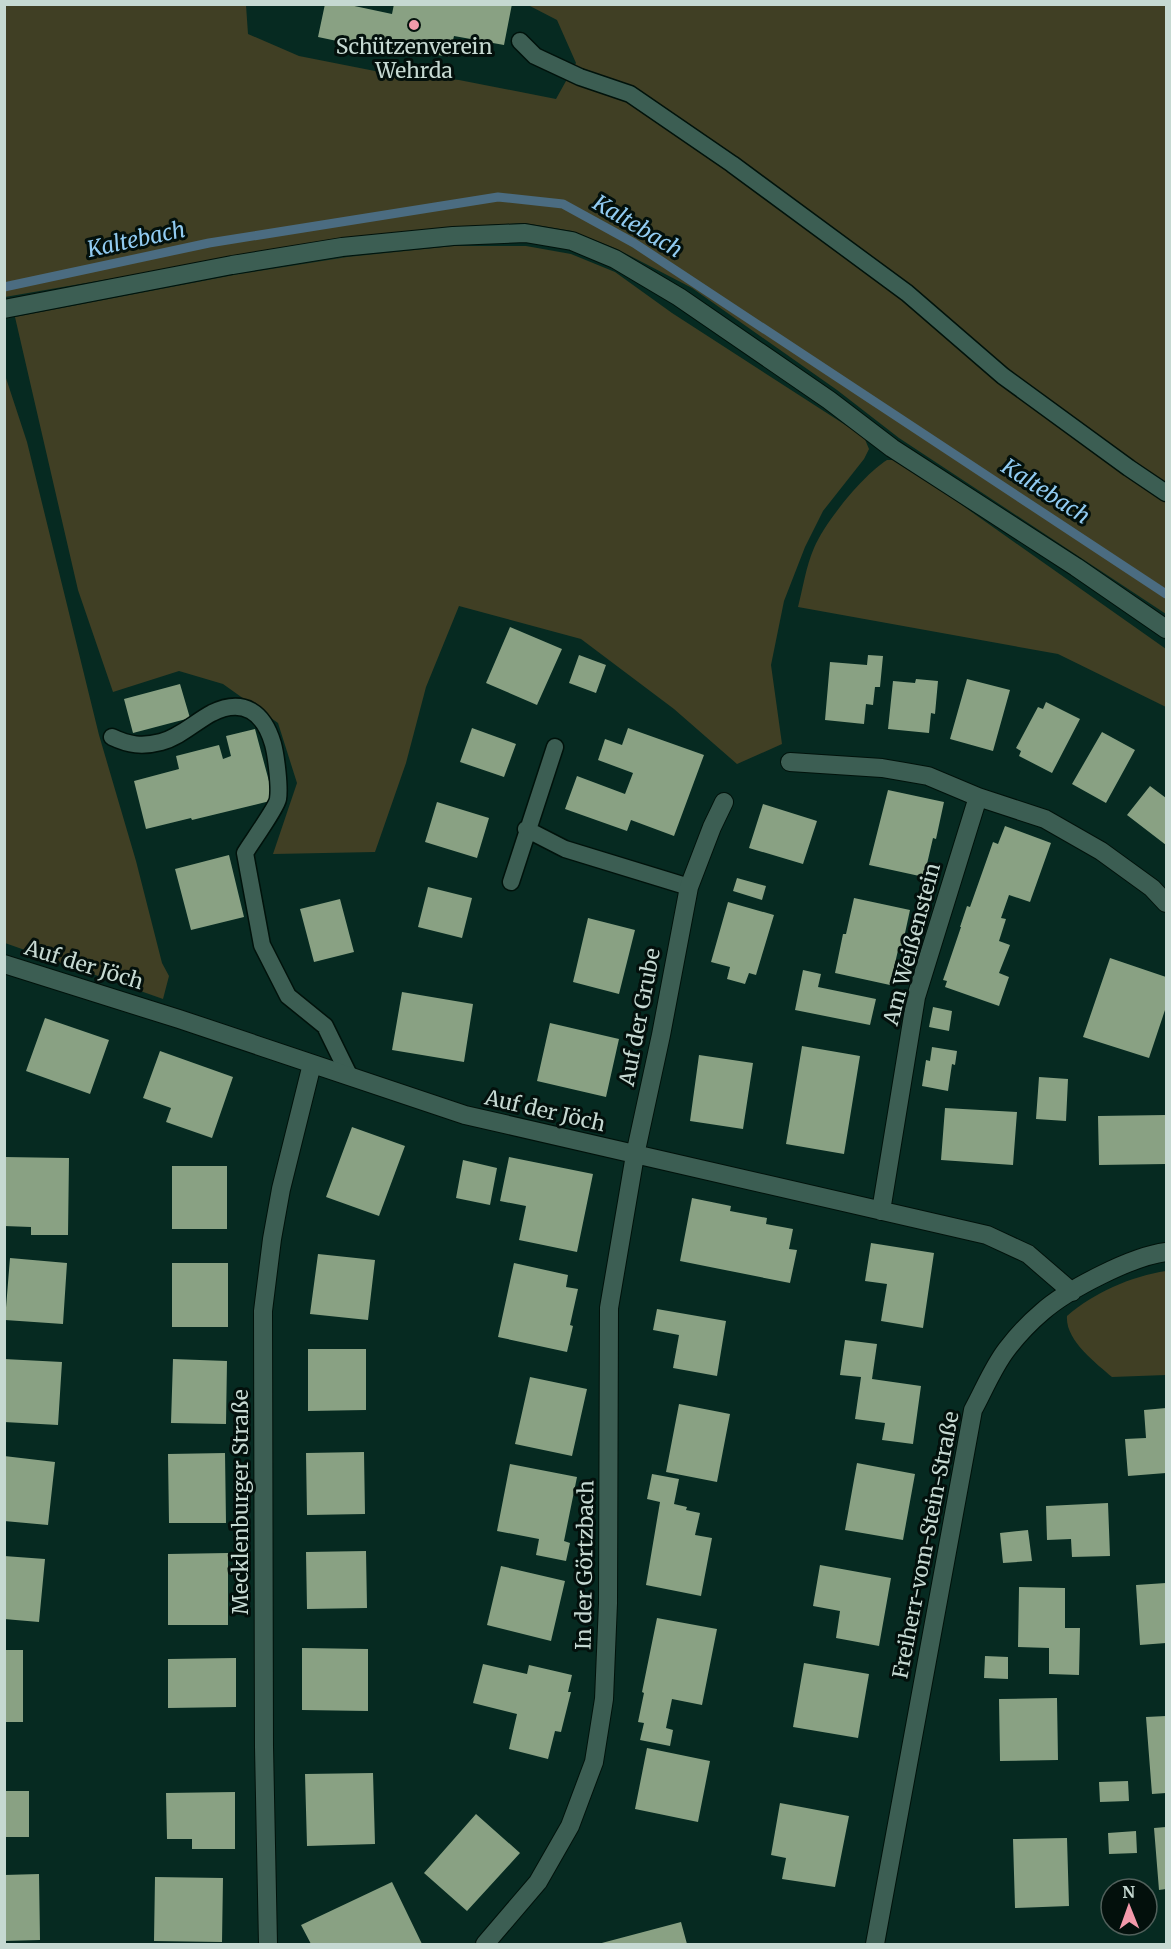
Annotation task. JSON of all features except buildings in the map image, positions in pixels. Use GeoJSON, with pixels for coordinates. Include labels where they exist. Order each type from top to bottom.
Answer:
{"type":"FeatureCollection","features":[{"type":"Feature","properties":{"kind":"street"},"geometry":{"type":"LineString","coordinates":[[4,309],[220,267],[342,247],[453,236],[525,233],[572,241],[615,259],[679,297],[829,400],[892,447],[1167,629]]}},
{"type":"Feature","properties":{"kind":"street"},"geometry":{"type":"LineString","coordinates":[[790,762],[882,768],[928,776],[978,797],[1045,819],[1101,852],[1152,888],[1167,903]]}},
{"type":"Feature","properties":{"kind":"street","name":"Am Weißenstein"},"geometry":{"type":"LineString","coordinates":[[880,1211],[916,997],[978,797]]}},
{"type":"Feature","properties":{"kind":"street","name":"Auf der Grube"},"geometry":{"type":"LineString","coordinates":[[635,1155],[689,887],[724,802]]}},
{"type":"Feature","properties":{"kind":"street","name":"Auf der Jöch"},"geometry":{"type":"LineString","coordinates":[[4,964],[465,1115],[987,1235],[1028,1254],[1072,1292]]}},
{"type":"Feature","properties":{"kind":"street","name":"Mecklenburger Straße"},"geometry":{"type":"LineString","coordinates":[[268,1944],[264,1747],[264,1311],[279,1199],[312,1064]]}},
{"type":"Feature","properties":{"kind":"street","name":"In der Görtzbach"},"geometry":{"type":"LineString","coordinates":[[485,1944],[538,1882],[570,1826],[594,1762],[604,1699],[608,1603],[609,1308],[635,1155]]}},
{"type":"Feature","properties":{"kind":"street","name":"Freiherr-vom-Stein-Straße"},"geometry":{"type":"LineString","coordinates":[[875,1944],[973,1410],[1005,1352],[1044,1310],[1119,1267],[1156,1253],[1167,1252]]}},
{"type":"Feature","properties":{"kind":"lane"},"geometry":{"type":"LineString","coordinates":[[520,41],[535,56],[580,77],[630,94],[732,164],[907,293],[1003,376],[1167,493]]}},
{"type":"Feature","properties":{"kind":"lane"},"geometry":{"type":"LineString","coordinates":[[112,737],[136,746],[162,742],[188,730],[213,713],[233,707],[252,710],[269,729],[276,753],[279,800],[245,853],[262,945],[288,996],[325,1026],[349,1076]]}},
{"type":"Feature","properties":{"kind":"lane"},"geometry":{"type":"LineString","coordinates":[[511,882],[526,829],[555,747]]}},
{"type":"Feature","properties":{"kind":"lane"},"geometry":{"type":"LineString","coordinates":[[526,829],[565,849],[689,887]]}},
{"type":"Feature","properties":{"kind":"shaded area"},"geometry":{"type":"Polygon","coordinates":[[[5,5],[246,5],[248,34],[299,56],[380,72],[459,80],[556,99],[576,63],[557,20],[528,5],[1166,5],[1166,614],[899,438],[837,390],[692,288],[617,249],[572,231],[524,223],[451,227],[340,239],[5,297],[5,5]]]}},
{"type":"Feature","properties":{"kind":"shaded area"},"geometry":{"type":"Polygon","coordinates":[[[454,246],[526,246],[571,254],[615,272],[672,313],[864,437],[869,449],[864,459],[823,511],[805,547],[784,601],[771,665],[782,744],[737,764],[674,709],[581,639],[459,606],[426,687],[406,763],[375,852],[273,854],[297,783],[278,723],[223,684],[179,671],[113,692],[78,590],[15,317],[234,275],[347,257],[454,246]]]}},
{"type":"Feature","properties":{"kind":"shaded area"},"geometry":{"type":"Polygon","coordinates":[[[4,372],[27,442],[99,735],[136,861],[162,963],[169,976],[163,999],[5,943],[4,372]]]}},
{"type":"Feature","properties":{"kind":"shaded area"},"geometry":{"type":"Polygon","coordinates":[[[887,460],[898,460],[1166,649],[1166,707],[1058,654],[798,607],[809,562],[819,537],[856,488],[887,460]]]}},
{"type":"Feature","properties":{"kind":"shaded area"},"geometry":{"type":"Polygon","coordinates":[[[1166,1271],[1166,1375],[1112,1377],[1076,1342],[1071,1334],[1067,1316],[1101,1293],[1127,1281],[1166,1271]]]}},
{"type":"Feature","properties":{"kind":"waterway","name":"Kaltebach"},"geometry":{"type":"LineString","coordinates":[[4,287],[209,243],[498,197],[563,204],[634,243],[1166,594]]}},
{"type":"Feature","properties":{"kind":"place","name":"Schützenverein Wehrda"},"geometry":{"type":"Point","coordinates":[414,25]}}]}
